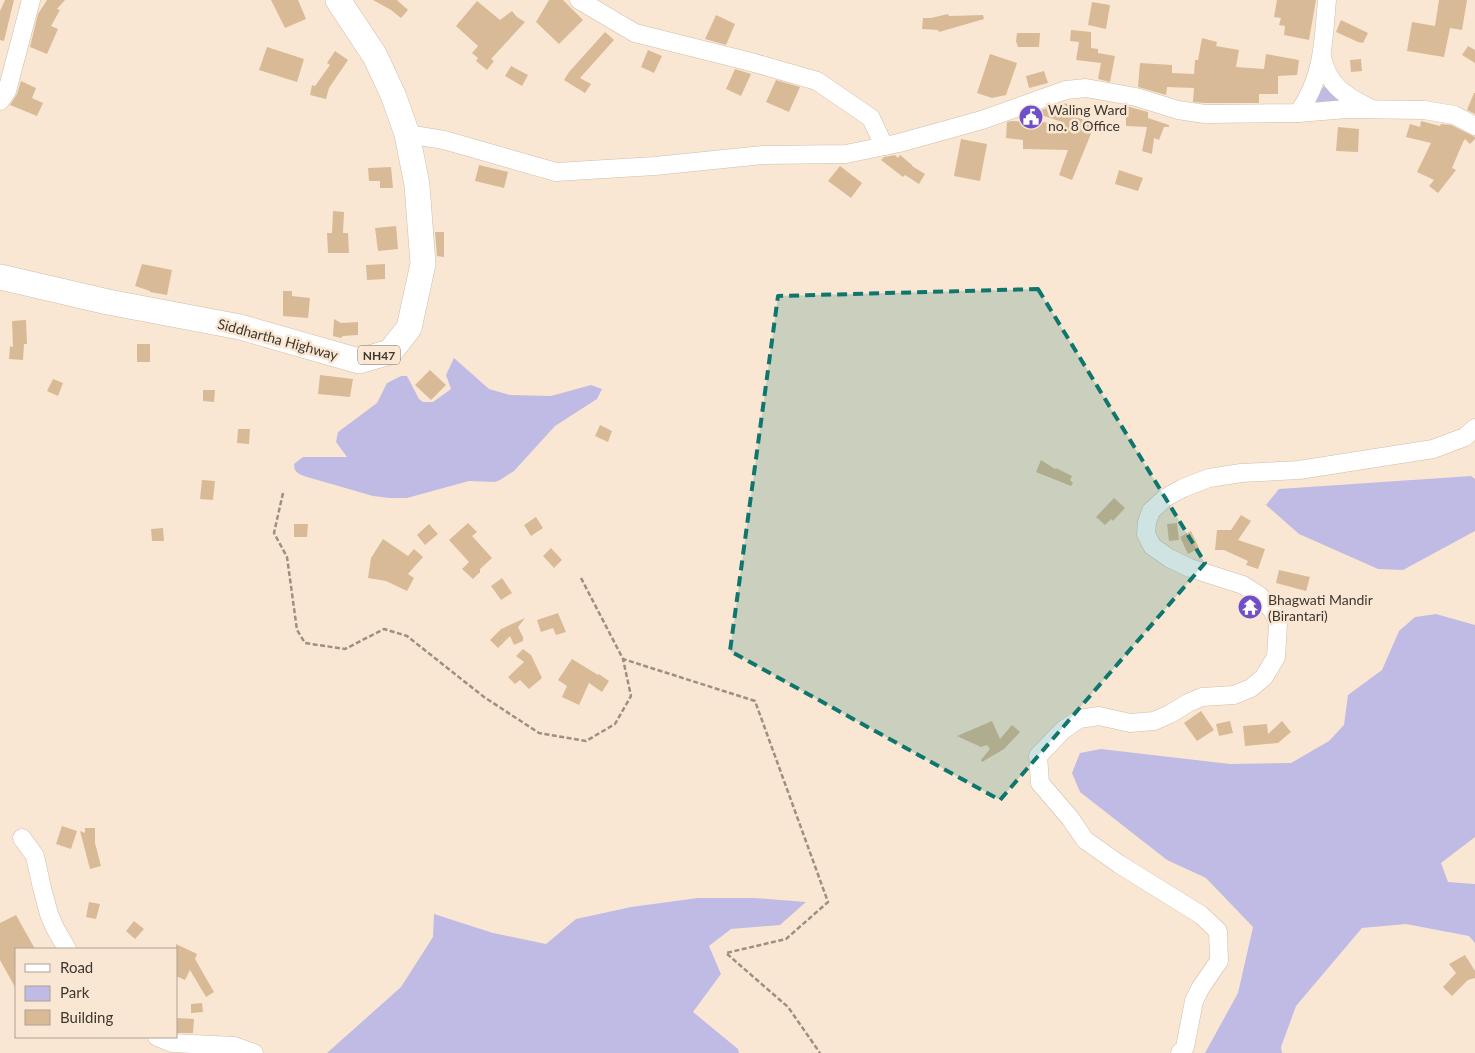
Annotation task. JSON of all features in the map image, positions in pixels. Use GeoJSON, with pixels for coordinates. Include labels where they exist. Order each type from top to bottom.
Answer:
{"type":"FeatureCollection","features":[{"type":"Feature","properties":{"kind":"highway","name":"Siddhartha Highway"},"geometry":{"type":"LineString","coordinates":[[0,277],[108,302],[240,327],[358,361],[390,352],[409,328],[423,264],[416,185],[407,134],[394,97],[375,56],[338,0]]}},
{"type":"Feature","properties":{"kind":"street"},"geometry":{"type":"LineString","coordinates":[[0,101],[7,91],[31,0]]}},
{"type":"Feature","properties":{"kind":"street"},"geometry":{"type":"LineString","coordinates":[[579,0],[635,33],[750,62],[817,82],[871,118],[884,146]]}},
{"type":"Feature","properties":{"kind":"street"},"geometry":{"type":"LineString","coordinates":[[1298,113],[1306,102],[1320,67],[1327,0]]}},
{"type":"Feature","properties":{"kind":"street"},"geometry":{"type":"LineString","coordinates":[[1321,54],[1325,70],[1332,82],[1350,98],[1373,109]]}},
{"type":"Feature","properties":{"kind":"street"},"geometry":{"type":"LineString","coordinates":[[407,134],[444,140],[556,172],[655,166],[762,155],[846,154],[982,120],[1066,90],[1086,88],[1136,97],[1178,110],[1205,114],[1298,113],[1347,109],[1424,110],[1454,115],[1475,126]]}},
{"type":"Feature","properties":{"kind":"street"},"geometry":{"type":"LineString","coordinates":[[1180,1053],[1185,1048],[1194,1001],[1219,961],[1218,931],[1201,915],[1084,840],[1070,818],[1040,783],[1038,756],[1063,730],[1079,719],[1099,716],[1130,723],[1154,721],[1202,697],[1234,695],[1243,692],[1264,677],[1276,657],[1278,624],[1272,610],[1260,596],[1243,585],[1190,568],[1169,558],[1152,546],[1146,534],[1147,522],[1151,511],[1165,498],[1183,488],[1209,478],[1241,473],[1298,470],[1433,449],[1466,437],[1475,428]]}},
{"type":"Feature","properties":{"kind":"street"},"geometry":{"type":"LineString","coordinates":[[22,838],[35,856],[49,914],[66,948]]}},
{"type":"Feature","properties":{"kind":"street"},"geometry":{"type":"LineString","coordinates":[[160,1038],[172,1043],[234,1046],[254,1053]]}},
{"type":"Feature","properties":{"kind":"path"},"geometry":{"type":"LineString","coordinates":[[282,493],[274,533],[286,558],[297,630],[305,643],[345,649],[384,629],[407,636],[484,697],[539,733],[586,741],[615,724],[631,696],[623,659],[581,578]]}},
{"type":"Feature","properties":{"kind":"path"},"geometry":{"type":"LineString","coordinates":[[623,659],[755,701],[828,902],[786,939],[726,953],[788,1007],[820,1053]]}},
{"type":"Feature","properties":{"kind":"highlighted area"},"geometry":{"type":"Polygon","coordinates":[[[1038,289],[1205,563],[1000,800],[730,651],[778,296],[1038,289]]]}},
{"type":"Feature","properties":{"kind":"green space"},"geometry":{"type":"Polygon","coordinates":[[[1324,86],[1340,101],[1312,104],[1324,86]]]}},
{"type":"Feature","properties":{"kind":"green space"},"geometry":{"type":"Polygon","coordinates":[[[454,358],[489,389],[510,395],[551,396],[591,385],[602,389],[597,399],[555,426],[514,471],[495,482],[469,481],[407,498],[389,498],[373,496],[307,477],[296,471],[294,464],[303,457],[347,457],[336,442],[338,432],[377,403],[387,383],[401,376],[407,376],[419,399],[423,402],[433,402],[451,389],[446,375],[454,358]]]}},
{"type":"Feature","properties":{"kind":"green space"},"geometry":{"type":"Polygon","coordinates":[[[1471,476],[1475,479],[1475,531],[1403,570],[1378,569],[1299,534],[1266,505],[1279,489],[1471,476]]]}},
{"type":"Feature","properties":{"kind":"green space"},"geometry":{"type":"Polygon","coordinates":[[[1436,614],[1475,625],[1475,837],[1441,863],[1448,882],[1475,884],[1475,943],[1469,936],[1406,924],[1362,928],[1296,1006],[1281,1047],[1282,1053],[1205,1053],[1238,993],[1253,927],[1206,878],[1167,860],[1080,792],[1072,773],[1080,753],[1101,749],[1230,764],[1291,763],[1329,741],[1344,725],[1348,695],[1382,670],[1399,631],[1415,617],[1436,614]]]}},
{"type":"Feature","properties":{"kind":"green space"},"geometry":{"type":"Polygon","coordinates":[[[698,898],[755,898],[806,902],[780,925],[731,929],[709,946],[721,974],[693,1012],[738,1049],[739,1053],[327,1053],[401,987],[433,937],[434,914],[493,933],[546,944],[576,919],[631,907],[698,898]]]}},
{"type":"Feature","properties":{"kind":"building"},"geometry":{"type":"Polygon","coordinates":[[[5,0],[14,0],[4,41],[0,40],[0,11],[5,0]]]}},
{"type":"Feature","properties":{"kind":"building"},"geometry":{"type":"Polygon","coordinates":[[[47,0],[65,0],[57,9],[60,10],[51,26],[58,29],[47,54],[30,47],[38,14],[47,0]]]}},
{"type":"Feature","properties":{"kind":"building"},"geometry":{"type":"Polygon","coordinates":[[[271,0],[298,0],[306,19],[285,28],[271,0]]]}},
{"type":"Feature","properties":{"kind":"building"},"geometry":{"type":"Polygon","coordinates":[[[373,0],[397,0],[408,10],[401,18],[373,0]]]}},
{"type":"Feature","properties":{"kind":"building"},"geometry":{"type":"Polygon","coordinates":[[[549,0],[563,0],[583,20],[559,44],[536,22],[549,0]]]}},
{"type":"Feature","properties":{"kind":"building"},"geometry":{"type":"Polygon","coordinates":[[[1277,0],[1316,0],[1309,40],[1284,35],[1285,26],[1279,25],[1281,18],[1274,17],[1277,0]]]}},
{"type":"Feature","properties":{"kind":"building"},"geometry":{"type":"Polygon","coordinates":[[[1439,0],[1467,0],[1462,30],[1450,28],[1444,57],[1407,51],[1412,22],[1435,26],[1439,0]]]}},
{"type":"Feature","properties":{"kind":"building"},"geometry":{"type":"Polygon","coordinates":[[[477,1],[500,20],[512,11],[525,22],[491,59],[494,61],[487,70],[476,61],[478,58],[472,53],[478,46],[456,26],[477,1]]]}},
{"type":"Feature","properties":{"kind":"building"},"geometry":{"type":"Polygon","coordinates":[[[1092,2],[1110,5],[1106,29],[1088,25],[1092,2]]]}},
{"type":"Feature","properties":{"kind":"building"},"geometry":{"type":"Polygon","coordinates":[[[948,14],[949,16],[983,15],[984,19],[939,32],[938,30],[922,29],[923,18],[948,14]]]}},
{"type":"Feature","properties":{"kind":"building"},"geometry":{"type":"Polygon","coordinates":[[[716,15],[735,24],[726,45],[705,39],[716,15]]]}},
{"type":"Feature","properties":{"kind":"building"},"geometry":{"type":"Polygon","coordinates":[[[1341,20],[1368,33],[1363,43],[1336,32],[1341,20]]]}},
{"type":"Feature","properties":{"kind":"building"},"geometry":{"type":"Polygon","coordinates":[[[1071,30],[1091,32],[1091,48],[1098,49],[1098,53],[1115,56],[1110,82],[1098,79],[1101,63],[1076,60],[1079,42],[1070,41],[1071,30]]]}},
{"type":"Feature","properties":{"kind":"building"},"geometry":{"type":"Polygon","coordinates":[[[605,32],[614,40],[580,78],[591,84],[585,93],[564,80],[605,32]]]}},
{"type":"Feature","properties":{"kind":"building"},"geometry":{"type":"Polygon","coordinates":[[[1017,33],[1040,33],[1039,47],[1018,47],[1016,41],[1017,33]]]}},
{"type":"Feature","properties":{"kind":"building"},"geometry":{"type":"Polygon","coordinates":[[[1202,38],[1217,42],[1216,46],[1239,50],[1236,67],[1264,69],[1266,54],[1299,60],[1297,75],[1278,76],[1278,94],[1259,94],[1259,103],[1193,102],[1194,88],[1167,87],[1166,95],[1138,87],[1140,63],[1172,65],[1172,73],[1194,74],[1195,60],[1198,60],[1202,38]]]}},
{"type":"Feature","properties":{"kind":"building"},"geometry":{"type":"Polygon","coordinates":[[[1468,46],[1475,50],[1475,63],[1462,55],[1468,46]]]}},
{"type":"Feature","properties":{"kind":"building"},"geometry":{"type":"Polygon","coordinates":[[[267,47],[304,59],[297,82],[259,70],[267,47]]]}},
{"type":"Feature","properties":{"kind":"building"},"geometry":{"type":"Polygon","coordinates":[[[648,50],[662,56],[654,73],[641,67],[648,50]]]}},
{"type":"Feature","properties":{"kind":"building"},"geometry":{"type":"Polygon","coordinates":[[[335,51],[348,60],[329,88],[326,99],[310,95],[312,85],[315,86],[330,65],[327,63],[335,51]]]}},
{"type":"Feature","properties":{"kind":"building"},"geometry":{"type":"Polygon","coordinates":[[[990,54],[1017,63],[1006,95],[992,98],[977,93],[990,54]]]}},
{"type":"Feature","properties":{"kind":"building"},"geometry":{"type":"Polygon","coordinates":[[[1361,59],[1362,71],[1351,72],[1350,60],[1361,59]]]}},
{"type":"Feature","properties":{"kind":"building"},"geometry":{"type":"Polygon","coordinates":[[[511,66],[528,75],[522,86],[505,76],[511,66]]]}},
{"type":"Feature","properties":{"kind":"building"},"geometry":{"type":"Polygon","coordinates":[[[735,69],[751,74],[741,96],[726,89],[735,69]]]}},
{"type":"Feature","properties":{"kind":"building"},"geometry":{"type":"Polygon","coordinates":[[[1044,71],[1048,83],[1029,88],[1026,76],[1044,71]]]}},
{"type":"Feature","properties":{"kind":"building"},"geometry":{"type":"Polygon","coordinates":[[[776,80],[800,87],[789,112],[766,102],[776,80]]]}},
{"type":"Feature","properties":{"kind":"building"},"geometry":{"type":"Polygon","coordinates":[[[21,81],[36,88],[32,98],[43,103],[37,116],[10,105],[17,94],[21,81]]]}},
{"type":"Feature","properties":{"kind":"building"},"geometry":{"type":"Polygon","coordinates":[[[1475,93],[1475,114],[1467,110],[1475,93]]]}},
{"type":"Feature","properties":{"kind":"building"},"geometry":{"type":"Polygon","coordinates":[[[1060,103],[1069,104],[1068,114],[1095,124],[1072,180],[1059,175],[1068,150],[1023,149],[1023,140],[1006,138],[1007,122],[1065,123],[1035,113],[1049,107],[1056,107],[1060,103]]]}},
{"type":"Feature","properties":{"kind":"building"},"geometry":{"type":"Polygon","coordinates":[[[1126,106],[1148,112],[1148,118],[1169,125],[1169,127],[1164,127],[1159,140],[1154,138],[1152,154],[1142,151],[1147,127],[1126,126],[1126,106]]]}},
{"type":"Feature","properties":{"kind":"building"},"geometry":{"type":"Polygon","coordinates":[[[1421,121],[1440,126],[1441,124],[1451,125],[1475,137],[1470,144],[1465,139],[1463,142],[1452,168],[1456,170],[1438,193],[1429,186],[1434,180],[1417,172],[1431,143],[1406,137],[1410,124],[1420,127],[1421,121]]]}},
{"type":"Feature","properties":{"kind":"building"},"geometry":{"type":"Polygon","coordinates":[[[1338,127],[1359,129],[1358,152],[1336,151],[1338,127]]]}},
{"type":"Feature","properties":{"kind":"building"},"geometry":{"type":"Polygon","coordinates":[[[961,139],[987,144],[980,181],[954,176],[961,139]]]}},
{"type":"Feature","properties":{"kind":"building"},"geometry":{"type":"Polygon","coordinates":[[[895,155],[898,158],[900,155],[925,174],[919,184],[905,175],[903,177],[881,160],[884,157],[895,155]]]}},
{"type":"Feature","properties":{"kind":"building"},"geometry":{"type":"Polygon","coordinates":[[[479,165],[508,172],[504,188],[475,181],[479,165]]]}},
{"type":"Feature","properties":{"kind":"building"},"geometry":{"type":"Polygon","coordinates":[[[840,166],[862,183],[851,198],[828,181],[840,166]]]}},
{"type":"Feature","properties":{"kind":"building"},"geometry":{"type":"Polygon","coordinates":[[[391,167],[393,188],[380,188],[380,181],[369,181],[368,168],[391,167]]]}},
{"type":"Feature","properties":{"kind":"building"},"geometry":{"type":"Polygon","coordinates":[[[1119,170],[1143,178],[1138,191],[1115,184],[1119,170]]]}},
{"type":"Feature","properties":{"kind":"building"},"geometry":{"type":"Polygon","coordinates":[[[333,211],[344,212],[343,233],[348,233],[349,253],[328,253],[327,233],[332,233],[333,211]]]}},
{"type":"Feature","properties":{"kind":"building"},"geometry":{"type":"Polygon","coordinates":[[[396,226],[398,249],[378,251],[375,228],[396,226]]]}},
{"type":"Feature","properties":{"kind":"building"},"geometry":{"type":"Polygon","coordinates":[[[435,232],[444,232],[444,257],[437,256],[435,232]]]}},
{"type":"Feature","properties":{"kind":"building"},"geometry":{"type":"Polygon","coordinates":[[[142,264],[172,270],[167,295],[150,292],[135,286],[142,264]]]}},
{"type":"Feature","properties":{"kind":"building"},"geometry":{"type":"Polygon","coordinates":[[[385,264],[385,279],[367,280],[366,265],[385,264]]]}},
{"type":"Feature","properties":{"kind":"building"},"geometry":{"type":"Polygon","coordinates":[[[283,291],[292,291],[292,296],[310,298],[308,318],[283,316],[283,291]]]}},
{"type":"Feature","properties":{"kind":"building"},"geometry":{"type":"Polygon","coordinates":[[[334,319],[341,323],[358,322],[358,335],[343,336],[341,338],[333,336],[334,319]]]}},
{"type":"Feature","properties":{"kind":"building"},"geometry":{"type":"Polygon","coordinates":[[[26,320],[27,344],[24,344],[23,360],[9,359],[10,346],[13,347],[12,321],[26,320]]]}},
{"type":"Feature","properties":{"kind":"building"},"geometry":{"type":"Polygon","coordinates":[[[137,344],[150,344],[150,362],[137,362],[137,344]]]}},
{"type":"Feature","properties":{"kind":"building"},"geometry":{"type":"Polygon","coordinates":[[[430,370],[446,385],[431,400],[415,385],[430,370]]]}},
{"type":"Feature","properties":{"kind":"building"},"geometry":{"type":"Polygon","coordinates":[[[320,375],[353,379],[350,397],[318,394],[320,375]]]}},
{"type":"Feature","properties":{"kind":"building"},"geometry":{"type":"Polygon","coordinates":[[[53,379],[63,383],[58,396],[47,391],[53,379]]]}},
{"type":"Feature","properties":{"kind":"building"},"geometry":{"type":"Polygon","coordinates":[[[203,390],[215,390],[214,402],[203,401],[203,390]]]}},
{"type":"Feature","properties":{"kind":"building"},"geometry":{"type":"Polygon","coordinates":[[[600,425],[612,431],[608,442],[595,436],[600,425]]]}},
{"type":"Feature","properties":{"kind":"building"},"geometry":{"type":"Polygon","coordinates":[[[238,429],[250,429],[249,444],[237,443],[238,429]]]}},
{"type":"Feature","properties":{"kind":"building"},"geometry":{"type":"Polygon","coordinates":[[[1041,460],[1055,469],[1072,476],[1070,480],[1073,483],[1071,486],[1036,472],[1041,460]]]}},
{"type":"Feature","properties":{"kind":"building"},"geometry":{"type":"Polygon","coordinates":[[[202,480],[215,481],[213,500],[200,499],[202,480]]]}},
{"type":"Feature","properties":{"kind":"building"},"geometry":{"type":"Polygon","coordinates":[[[1114,498],[1125,508],[1113,521],[1111,519],[1105,525],[1096,517],[1114,498]]]}},
{"type":"Feature","properties":{"kind":"building"},"geometry":{"type":"Polygon","coordinates":[[[1241,515],[1251,521],[1238,540],[1265,549],[1258,569],[1246,565],[1248,561],[1224,550],[1215,550],[1217,530],[1231,530],[1241,515]]]}},
{"type":"Feature","properties":{"kind":"building"},"geometry":{"type":"Polygon","coordinates":[[[536,517],[543,528],[531,536],[524,525],[536,517]]]}},
{"type":"Feature","properties":{"kind":"building"},"geometry":{"type":"Polygon","coordinates":[[[468,523],[477,532],[472,536],[492,558],[480,569],[480,573],[473,579],[462,569],[469,562],[449,540],[468,523]]]}},
{"type":"Feature","properties":{"kind":"building"},"geometry":{"type":"Polygon","coordinates":[[[1177,523],[1179,540],[1169,541],[1167,524],[1177,523]]]}},
{"type":"Feature","properties":{"kind":"building"},"geometry":{"type":"Polygon","coordinates":[[[294,524],[308,524],[307,537],[294,537],[294,524]]]}},
{"type":"Feature","properties":{"kind":"building"},"geometry":{"type":"Polygon","coordinates":[[[429,524],[438,534],[425,545],[417,535],[429,524]]]}},
{"type":"Feature","properties":{"kind":"building"},"geometry":{"type":"Polygon","coordinates":[[[163,528],[164,541],[152,541],[151,529],[163,528]]]}},
{"type":"Feature","properties":{"kind":"building"},"geometry":{"type":"Polygon","coordinates":[[[1191,531],[1199,548],[1188,554],[1180,537],[1191,531]]]}},
{"type":"Feature","properties":{"kind":"building"},"geometry":{"type":"Polygon","coordinates":[[[383,539],[408,556],[414,549],[423,557],[408,574],[414,578],[407,591],[386,581],[368,578],[371,558],[383,539]]]}},
{"type":"Feature","properties":{"kind":"building"},"geometry":{"type":"Polygon","coordinates":[[[551,548],[562,560],[554,568],[543,556],[551,548]]]}},
{"type":"Feature","properties":{"kind":"building"},"geometry":{"type":"Polygon","coordinates":[[[1279,570],[1310,577],[1306,591],[1276,583],[1279,570]]]}},
{"type":"Feature","properties":{"kind":"building"},"geometry":{"type":"Polygon","coordinates":[[[502,578],[512,593],[501,600],[491,586],[502,578]]]}},
{"type":"Feature","properties":{"kind":"building"},"geometry":{"type":"Polygon","coordinates":[[[558,613],[566,632],[556,635],[553,628],[541,632],[537,620],[558,613]]]}},
{"type":"Feature","properties":{"kind":"building"},"geometry":{"type":"Polygon","coordinates":[[[525,618],[518,627],[523,641],[514,645],[510,636],[498,648],[490,640],[501,629],[525,618]]]}},
{"type":"Feature","properties":{"kind":"building"},"geometry":{"type":"Polygon","coordinates":[[[523,649],[531,655],[542,678],[529,689],[520,680],[515,684],[508,677],[524,662],[516,656],[523,649]]]}},
{"type":"Feature","properties":{"kind":"building"},"geometry":{"type":"Polygon","coordinates":[[[572,659],[609,681],[602,692],[589,683],[579,705],[562,697],[567,686],[558,680],[572,659]]]}},
{"type":"Feature","properties":{"kind":"building"},"geometry":{"type":"Polygon","coordinates":[[[1201,711],[1214,730],[1197,741],[1184,723],[1201,711]]]}},
{"type":"Feature","properties":{"kind":"building"},"geometry":{"type":"Polygon","coordinates":[[[992,721],[1000,739],[1012,725],[1020,732],[1004,749],[982,762],[981,760],[990,749],[987,745],[981,747],[957,736],[992,721]]]}},
{"type":"Feature","properties":{"kind":"building"},"geometry":{"type":"Polygon","coordinates":[[[1230,721],[1233,733],[1219,736],[1216,724],[1230,721]]]}},
{"type":"Feature","properties":{"kind":"building"},"geometry":{"type":"Polygon","coordinates":[[[1282,721],[1291,732],[1278,743],[1245,746],[1243,726],[1267,724],[1268,734],[1282,721]]]}},
{"type":"Feature","properties":{"kind":"building"},"geometry":{"type":"Polygon","coordinates":[[[62,826],[77,831],[71,849],[56,844],[62,826]]]}},
{"type":"Feature","properties":{"kind":"building"},"geometry":{"type":"Polygon","coordinates":[[[85,828],[95,828],[95,843],[101,866],[90,869],[80,831],[85,833],[85,828]]]}},
{"type":"Feature","properties":{"kind":"building"},"geometry":{"type":"Polygon","coordinates":[[[89,902],[100,904],[96,919],[86,917],[89,902]]]}},
{"type":"Feature","properties":{"kind":"building"},"geometry":{"type":"Polygon","coordinates":[[[16,915],[34,948],[15,948],[15,987],[0,960],[0,923],[16,915]]]}},
{"type":"Feature","properties":{"kind":"building"},"geometry":{"type":"Polygon","coordinates":[[[134,921],[144,929],[135,939],[126,931],[134,921]]]}},
{"type":"Feature","properties":{"kind":"building"},"geometry":{"type":"Polygon","coordinates":[[[176,944],[197,954],[195,959],[214,992],[206,997],[190,970],[185,980],[178,977],[178,948],[176,948],[176,944]]]}},
{"type":"Feature","properties":{"kind":"building"},"geometry":{"type":"Polygon","coordinates":[[[1465,955],[1475,971],[1475,978],[1468,980],[1452,996],[1443,987],[1456,973],[1449,964],[1465,955]]]}},
{"type":"Feature","properties":{"kind":"building"},"geometry":{"type":"Polygon","coordinates":[[[202,1003],[203,1012],[191,1013],[191,1004],[202,1003]]]}},
{"type":"Feature","properties":{"kind":"building"},"geometry":{"type":"Polygon","coordinates":[[[178,1018],[194,1019],[193,1033],[178,1033],[178,1018]]]}},
{"type":"Feature","properties":{"kind":"place","name":"Waling Ward no. 8 Office"},"geometry":{"type":"Point","coordinates":[1031,117]}},
{"type":"Feature","properties":{"kind":"place","name":"Bhagwati Mandir (Birantari)"},"geometry":{"type":"Point","coordinates":[1250,607]}}]}
